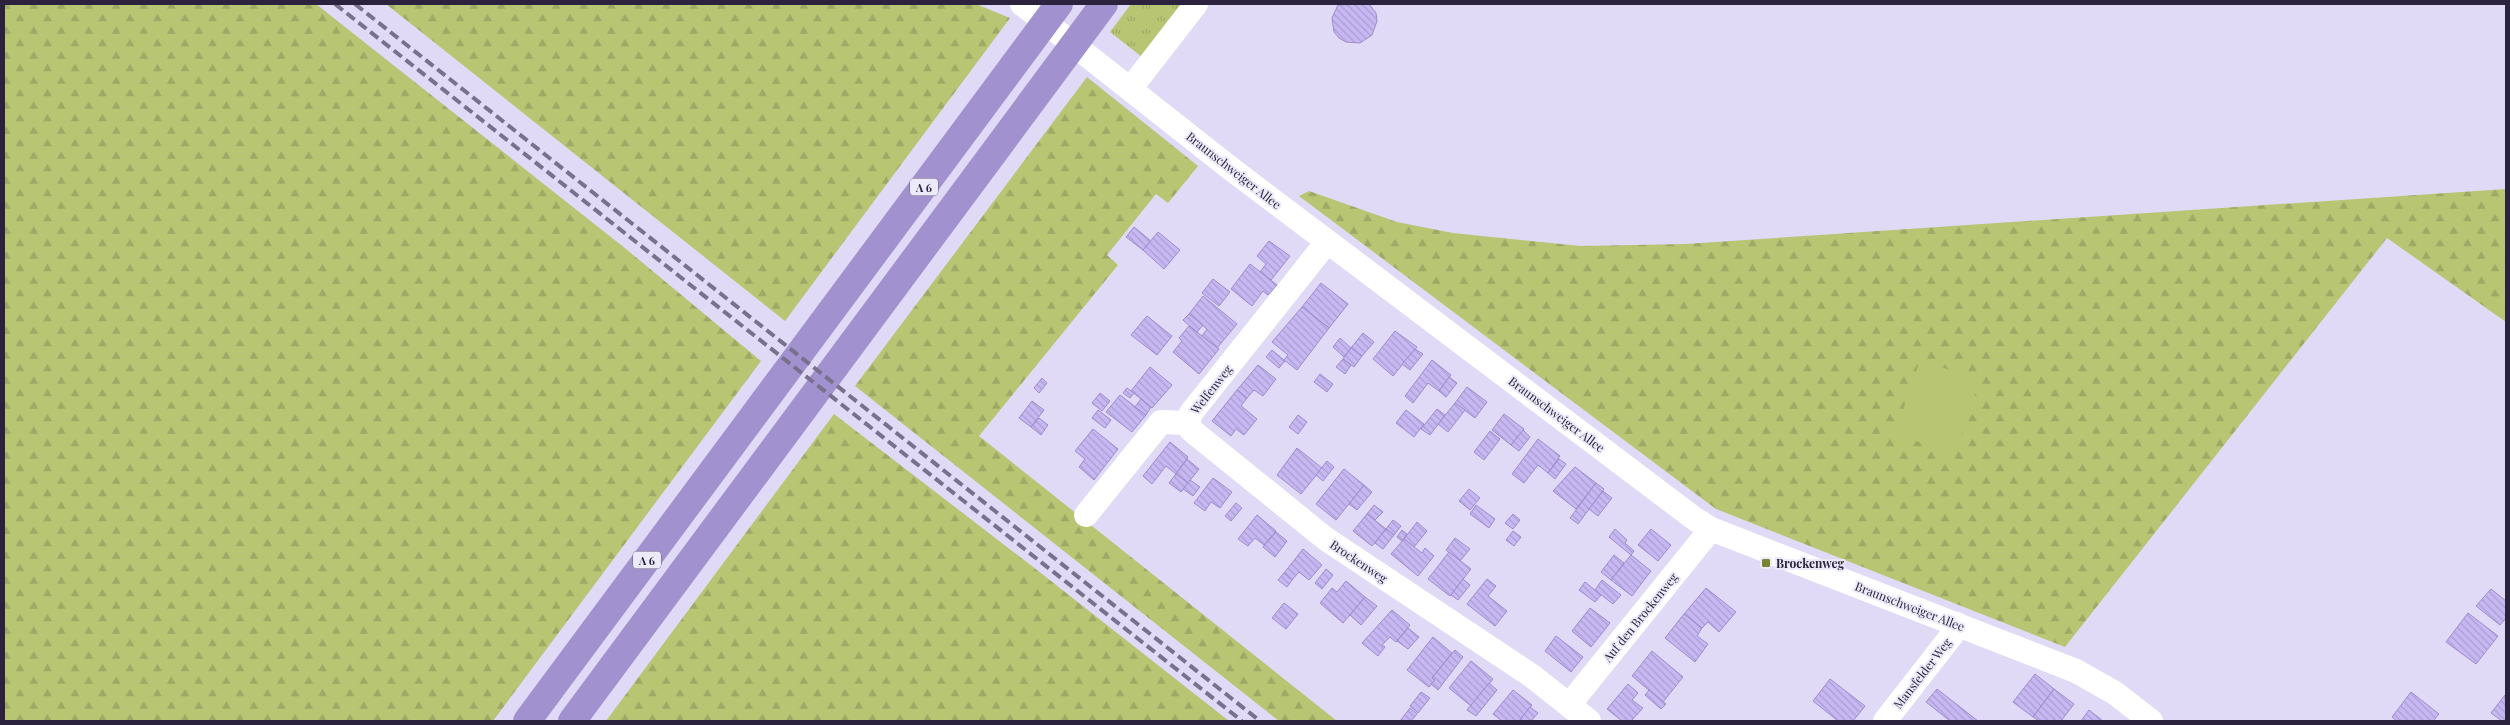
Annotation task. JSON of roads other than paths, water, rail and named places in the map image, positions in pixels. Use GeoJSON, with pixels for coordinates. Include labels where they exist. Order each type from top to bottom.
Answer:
{"type":"FeatureCollection","features":[{"type":"Feature","properties":{"kind":"highway","name":"A 6"},"geometry":{"type":"LineString","coordinates":[[527,721],[1060,4]]}},
{"type":"Feature","properties":{"kind":"highway"},"geometry":{"type":"LineString","coordinates":[[572,721],[1100,9]]}},
{"type":"Feature","properties":{"kind":"street","name":"Braunschweiger Allee"},"geometry":{"type":"LineString","coordinates":[[1022,4],[1327,242],[1711,529],[2076,670],[2115,693],[2151,721]]}},
{"type":"Feature","properties":{"kind":"street"},"geometry":{"type":"LineString","coordinates":[[1131,88],[1196,4]]}},
{"type":"Feature","properties":{"kind":"street","name":"Welfenweg"},"geometry":{"type":"LineString","coordinates":[[1086,515],[1161,422],[1188,423],[1191,413],[1327,242]]}},
{"type":"Feature","properties":{"kind":"street","name":"Brockenweg"},"geometry":{"type":"LineString","coordinates":[[1188,423],[1191,430],[1326,539],[1532,676],[1589,721]]}},
{"type":"Feature","properties":{"kind":"street","name":"Auf den Brockenweg"},"geometry":{"type":"LineString","coordinates":[[1570,705],[1711,529]]}},
{"type":"Feature","properties":{"kind":"street","name":"Mansfelder Weg"},"geometry":{"type":"LineString","coordinates":[[1885,721],[1952,636],[1957,624]]}},
{"type":"Feature","properties":{"kind":"railway"},"geometry":{"type":"LineString","coordinates":[[335,4],[1242,721]]}},
{"type":"Feature","properties":{"kind":"railway"},"geometry":{"type":"LineString","coordinates":[[355,4],[1260,721]]}},
{"type":"Feature","properties":{"kind":"place","name":"Brockenweg"},"geometry":{"type":"Point","coordinates":[1766,563]}}]}
